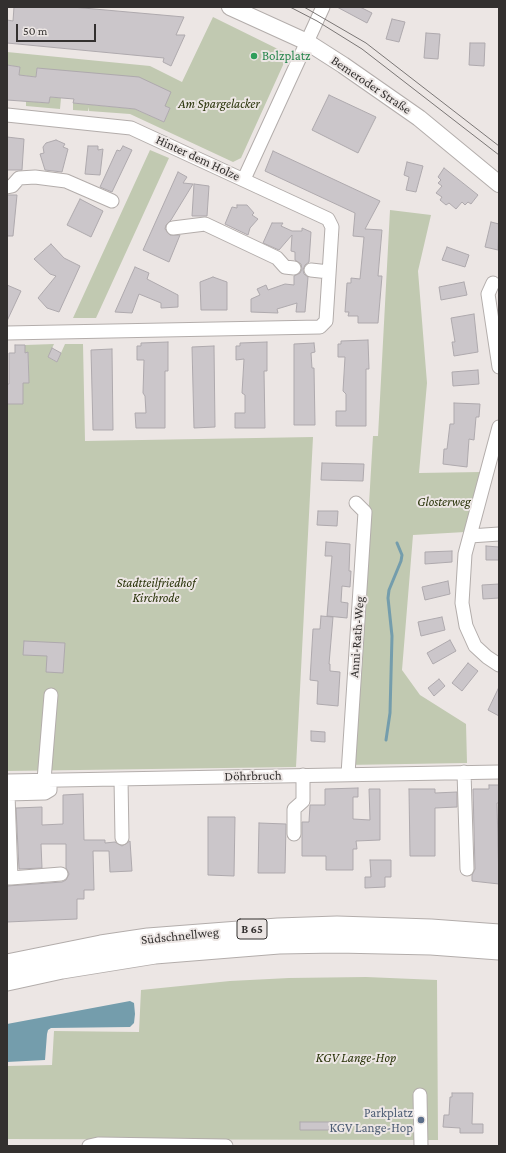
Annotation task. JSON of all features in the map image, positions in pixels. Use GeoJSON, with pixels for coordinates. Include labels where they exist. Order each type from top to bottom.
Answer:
{"type":"FeatureCollection","features":[{"type":"Feature","properties":{"kind":"highway","name":"Südschnellweg"},"geometry":{"type":"LineString","coordinates":[[7,964],[148,938],[278,928],[353,926],[431,929],[499,934]]}},
{"type":"Feature","properties":{"kind":"highway","name":"Südschnellweg"},"geometry":{"type":"LineString","coordinates":[[7,981],[155,954],[271,944],[337,943],[431,945],[499,950]]}},
{"type":"Feature","properties":{"kind":"main road","name":"Bemeroder Straße"},"geometry":{"type":"LineString","coordinates":[[230,7],[307,42],[344,65],[419,118],[499,184]]}},
{"type":"Feature","properties":{"kind":"street"},"geometry":{"type":"LineString","coordinates":[[244,179],[323,7]]}},
{"type":"Feature","properties":{"kind":"street","name":"Hinter dem Holze"},"geometry":{"type":"LineString","coordinates":[[7,115],[131,128],[244,179],[331,221],[332,227],[326,321],[319,328],[7,333]]}},
{"type":"Feature","properties":{"kind":"street"},"geometry":{"type":"LineString","coordinates":[[7,187],[12,186],[19,178],[35,177],[66,181],[112,201]]}},
{"type":"Feature","properties":{"kind":"street"},"geometry":{"type":"LineString","coordinates":[[173,228],[205,224],[277,258],[285,267],[294,268]]}},
{"type":"Feature","properties":{"kind":"street"},"geometry":{"type":"LineString","coordinates":[[311,270],[329,272]]}},
{"type":"Feature","properties":{"kind":"street"},"geometry":{"type":"LineString","coordinates":[[493,283],[488,294],[499,367]]}},
{"type":"Feature","properties":{"kind":"street"},"geometry":{"type":"LineString","coordinates":[[499,427],[470,536],[463,574],[462,603],[466,626],[475,646],[487,658],[499,665]]}},
{"type":"Feature","properties":{"kind":"street","name":"Anni-Rath-Weg"},"geometry":{"type":"LineString","coordinates":[[348,774],[365,512],[356,503]]}},
{"type":"Feature","properties":{"kind":"street"},"geometry":{"type":"LineString","coordinates":[[470,536],[499,534]]}},
{"type":"Feature","properties":{"kind":"street"},"geometry":{"type":"LineString","coordinates":[[51,695],[47,780],[50,790],[45,794],[8,794],[9,878],[61,874]]}},
{"type":"Feature","properties":{"kind":"street"},"geometry":{"type":"LineString","coordinates":[[464,772],[467,869]]}},
{"type":"Feature","properties":{"kind":"street","name":"Döhrbruch"},"geometry":{"type":"LineString","coordinates":[[7,781],[499,772]]}},
{"type":"Feature","properties":{"kind":"street"},"geometry":{"type":"LineString","coordinates":[[294,834],[294,809],[303,801],[303,775]]}},
{"type":"Feature","properties":{"kind":"street"},"geometry":{"type":"LineString","coordinates":[[121,779],[122,838]]}},
{"type":"Feature","properties":{"kind":"street"},"geometry":{"type":"LineString","coordinates":[[420,1096],[421,1146]]}},
{"type":"Feature","properties":{"kind":"street"},"geometry":{"type":"LineString","coordinates":[[89,1146],[98,1144],[226,1146]]}},
{"type":"Feature","properties":{"kind":"green space","name":"Am Spargelacker"},"geometry":{"type":"Polygon","coordinates":[[[213,17],[288,54],[241,158],[233,162],[130,114],[89,111],[89,107],[88,111],[73,110],[73,103],[135,109],[164,122],[170,108],[37,68],[36,77],[19,75],[20,67],[7,65],[7,52],[150,66],[182,82],[213,17]]]}},
{"type":"Feature","properties":{"kind":"green space"},"geometry":{"type":"Polygon","coordinates":[[[50,97],[61,98],[60,109],[26,106],[26,101],[49,103],[50,97]]]}},
{"type":"Feature","properties":{"kind":"green space"},"geometry":{"type":"Polygon","coordinates":[[[150,150],[169,158],[96,318],[73,318],[150,150]]]}},
{"type":"Feature","properties":{"kind":"green space","name":"Glosterweg"},"geometry":{"type":"Polygon","coordinates":[[[390,210],[431,215],[418,271],[427,383],[419,473],[481,472],[465,532],[413,535],[402,670],[420,695],[466,724],[467,763],[345,765],[368,521],[373,436],[378,436],[390,210]]]}},
{"type":"Feature","properties":{"kind":"green space","name":"Stadtteilfriedhof Kirchrode"},"geometry":{"type":"Polygon","coordinates":[[[54,344],[48,357],[57,362],[65,344],[83,344],[85,441],[313,437],[296,767],[7,771],[7,404],[23,404],[23,383],[29,383],[28,353],[25,353],[25,345],[54,344]]]}},
{"type":"Feature","properties":{"kind":"green space","name":"KGV Lange-Hop"},"geometry":{"type":"Polygon","coordinates":[[[366,977],[437,980],[438,1140],[7,1139],[7,1066],[52,1065],[54,1031],[139,1032],[141,990],[230,981],[289,978],[366,977]]]}},
{"type":"Feature","properties":{"kind":"water"},"geometry":{"type":"Polygon","coordinates":[[[130,1001],[134,1003],[135,1014],[134,1023],[130,1027],[51,1028],[48,1030],[47,1034],[45,1060],[7,1062],[7,1024],[130,1001]]]}},
{"type":"Feature","properties":{"kind":"building"},"geometry":{"type":"Polygon","coordinates":[[[14,7],[72,7],[184,17],[176,35],[185,35],[171,66],[163,62],[164,58],[7,43],[7,20],[13,21],[14,7]]]}},
{"type":"Feature","properties":{"kind":"building"},"geometry":{"type":"Polygon","coordinates":[[[337,7],[360,7],[372,13],[367,23],[337,7]]]}},
{"type":"Feature","properties":{"kind":"building"},"geometry":{"type":"Polygon","coordinates":[[[392,19],[405,22],[399,42],[386,39],[392,19]]]}},
{"type":"Feature","properties":{"kind":"building"},"geometry":{"type":"Polygon","coordinates":[[[426,33],[440,34],[438,59],[424,58],[426,33]]]}},
{"type":"Feature","properties":{"kind":"building"},"geometry":{"type":"Polygon","coordinates":[[[470,43],[485,43],[484,66],[469,65],[470,43]]]}},
{"type":"Feature","properties":{"kind":"building"},"geometry":{"type":"Polygon","coordinates":[[[7,65],[20,67],[19,75],[36,77],[37,68],[139,77],[171,92],[165,106],[170,108],[164,122],[135,109],[73,103],[74,99],[50,97],[49,103],[7,100],[7,65]]]}},
{"type":"Feature","properties":{"kind":"building"},"geometry":{"type":"Polygon","coordinates":[[[329,95],[376,117],[358,153],[312,130],[329,95]]]}},
{"type":"Feature","properties":{"kind":"building"},"geometry":{"type":"Polygon","coordinates":[[[7,137],[24,139],[22,170],[7,170],[7,137]]]}},
{"type":"Feature","properties":{"kind":"building"},"geometry":{"type":"Polygon","coordinates":[[[56,140],[65,144],[63,147],[68,149],[62,172],[45,170],[40,154],[44,153],[43,147],[46,143],[56,140]]]}},
{"type":"Feature","properties":{"kind":"building"},"geometry":{"type":"Polygon","coordinates":[[[88,146],[98,146],[98,150],[103,149],[100,175],[85,174],[88,146]]]}},
{"type":"Feature","properties":{"kind":"building"},"geometry":{"type":"Polygon","coordinates":[[[123,146],[132,150],[112,192],[100,187],[117,150],[120,151],[123,146]]]}},
{"type":"Feature","properties":{"kind":"building"},"geometry":{"type":"Polygon","coordinates":[[[273,151],[380,201],[365,229],[382,230],[378,276],[382,276],[378,323],[358,323],[358,316],[348,316],[349,312],[345,312],[347,283],[351,283],[351,278],[360,279],[364,237],[353,236],[355,213],[265,171],[273,151]]]}},
{"type":"Feature","properties":{"kind":"building"},"geometry":{"type":"Polygon","coordinates":[[[407,162],[423,166],[416,192],[406,190],[409,177],[404,175],[407,162]]]}},
{"type":"Feature","properties":{"kind":"building"},"geometry":{"type":"Polygon","coordinates":[[[444,168],[478,195],[471,204],[468,202],[465,205],[462,202],[456,209],[449,203],[446,205],[440,200],[442,197],[436,193],[442,186],[438,183],[441,180],[438,177],[444,168]]]}},
{"type":"Feature","properties":{"kind":"building"},"geometry":{"type":"Polygon","coordinates":[[[178,172],[187,177],[183,183],[193,184],[171,220],[166,225],[165,229],[170,235],[180,235],[169,262],[143,250],[178,172]]]}},
{"type":"Feature","properties":{"kind":"building"},"geometry":{"type":"Polygon","coordinates":[[[194,184],[209,186],[207,216],[192,216],[194,184]]]}},
{"type":"Feature","properties":{"kind":"building"},"geometry":{"type":"Polygon","coordinates":[[[7,195],[17,195],[13,236],[7,236],[7,195]]]}},
{"type":"Feature","properties":{"kind":"building"},"geometry":{"type":"Polygon","coordinates":[[[80,199],[103,211],[91,237],[67,225],[80,199]]]}},
{"type":"Feature","properties":{"kind":"building"},"geometry":{"type":"Polygon","coordinates":[[[237,205],[247,205],[254,213],[252,215],[258,219],[250,228],[248,235],[225,224],[232,207],[237,208],[237,205]]]}},
{"type":"Feature","properties":{"kind":"building"},"geometry":{"type":"Polygon","coordinates":[[[491,222],[499,224],[498,250],[485,247],[491,222]]]}},
{"type":"Feature","properties":{"kind":"building"},"geometry":{"type":"Polygon","coordinates":[[[272,223],[283,223],[281,226],[292,231],[302,231],[302,228],[311,232],[309,262],[305,265],[303,270],[304,274],[308,277],[305,312],[296,312],[297,303],[277,309],[278,313],[251,312],[251,299],[260,295],[257,289],[266,285],[268,290],[285,284],[294,285],[294,276],[300,273],[302,269],[301,264],[295,260],[295,252],[291,251],[292,235],[279,250],[263,243],[272,223]]]}},
{"type":"Feature","properties":{"kind":"building"},"geometry":{"type":"Polygon","coordinates":[[[51,244],[64,258],[80,266],[59,312],[47,308],[38,298],[56,276],[50,274],[34,259],[51,244]]]}},
{"type":"Feature","properties":{"kind":"building"},"geometry":{"type":"Polygon","coordinates":[[[447,247],[469,255],[465,267],[442,260],[447,247]]]}},
{"type":"Feature","properties":{"kind":"building"},"geometry":{"type":"Polygon","coordinates":[[[135,267],[149,273],[147,279],[178,295],[178,307],[161,308],[161,303],[139,294],[132,313],[115,312],[135,267]]]}},
{"type":"Feature","properties":{"kind":"building"},"geometry":{"type":"Polygon","coordinates":[[[213,277],[227,282],[227,310],[201,310],[200,282],[213,277]]]}},
{"type":"Feature","properties":{"kind":"building"},"geometry":{"type":"Polygon","coordinates":[[[464,282],[467,295],[441,300],[439,287],[464,282]]]}},
{"type":"Feature","properties":{"kind":"building"},"geometry":{"type":"Polygon","coordinates":[[[7,285],[21,291],[7,321],[7,285]]]}},
{"type":"Feature","properties":{"kind":"building"},"geometry":{"type":"Polygon","coordinates":[[[474,314],[478,352],[454,356],[452,342],[455,342],[451,318],[474,314]]]}},
{"type":"Feature","properties":{"kind":"building"},"geometry":{"type":"Polygon","coordinates":[[[368,340],[369,369],[366,369],[366,426],[336,426],[336,411],[346,411],[346,394],[343,391],[345,357],[338,357],[338,344],[341,344],[341,341],[368,340]]]}},
{"type":"Feature","properties":{"kind":"building"},"geometry":{"type":"Polygon","coordinates":[[[168,342],[168,371],[165,371],[165,428],[136,428],[135,413],[146,413],[145,396],[143,393],[144,360],[137,360],[137,346],[141,346],[141,343],[168,342]]]}},
{"type":"Feature","properties":{"kind":"building"},"geometry":{"type":"Polygon","coordinates":[[[267,342],[267,371],[264,371],[265,428],[235,428],[235,413],[245,413],[245,395],[242,393],[244,359],[236,360],[236,346],[240,346],[240,343],[267,342]]]}},
{"type":"Feature","properties":{"kind":"building"},"geometry":{"type":"Polygon","coordinates":[[[314,343],[315,352],[311,353],[312,368],[314,368],[315,425],[294,425],[294,344],[314,343]]]}},
{"type":"Feature","properties":{"kind":"building"},"geometry":{"type":"Polygon","coordinates":[[[15,345],[25,345],[25,353],[28,352],[29,383],[23,383],[23,404],[7,404],[7,384],[9,384],[9,353],[15,353],[15,345]]]}},
{"type":"Feature","properties":{"kind":"building"},"geometry":{"type":"Polygon","coordinates":[[[214,346],[215,427],[194,428],[192,347],[214,346]]]}},
{"type":"Feature","properties":{"kind":"building"},"geometry":{"type":"Polygon","coordinates":[[[52,348],[61,353],[57,362],[48,357],[52,348]]]}},
{"type":"Feature","properties":{"kind":"building"},"geometry":{"type":"Polygon","coordinates":[[[112,349],[113,430],[93,430],[91,350],[112,349]]]}},
{"type":"Feature","properties":{"kind":"building"},"geometry":{"type":"Polygon","coordinates":[[[478,370],[479,384],[453,386],[452,372],[478,370]]]}},
{"type":"Feature","properties":{"kind":"building"},"geometry":{"type":"Polygon","coordinates":[[[454,403],[480,404],[479,417],[476,417],[474,440],[469,439],[467,467],[443,464],[444,449],[447,449],[450,424],[454,424],[454,403]]]}},
{"type":"Feature","properties":{"kind":"building"},"geometry":{"type":"Polygon","coordinates":[[[322,463],[364,464],[363,481],[321,480],[322,463]]]}},
{"type":"Feature","properties":{"kind":"building"},"geometry":{"type":"Polygon","coordinates":[[[318,511],[338,511],[337,526],[317,525],[318,511]]]}},
{"type":"Feature","properties":{"kind":"building"},"geometry":{"type":"Polygon","coordinates":[[[326,542],[350,544],[350,587],[342,586],[341,602],[348,603],[347,618],[327,616],[332,556],[325,556],[326,542]]]}},
{"type":"Feature","properties":{"kind":"building"},"geometry":{"type":"Polygon","coordinates":[[[486,546],[499,547],[499,560],[486,560],[486,546]]]}},
{"type":"Feature","properties":{"kind":"building"},"geometry":{"type":"Polygon","coordinates":[[[452,551],[452,562],[425,564],[425,552],[452,551]]]}},
{"type":"Feature","properties":{"kind":"building"},"geometry":{"type":"Polygon","coordinates":[[[448,581],[450,594],[425,600],[422,587],[448,581]]]}},
{"type":"Feature","properties":{"kind":"building"},"geometry":{"type":"Polygon","coordinates":[[[499,584],[499,598],[483,599],[482,585],[499,584]]]}},
{"type":"Feature","properties":{"kind":"building"},"geometry":{"type":"Polygon","coordinates":[[[321,616],[333,617],[329,664],[330,671],[340,672],[338,706],[317,704],[318,681],[310,680],[313,629],[320,629],[321,616]]]}},
{"type":"Feature","properties":{"kind":"building"},"geometry":{"type":"Polygon","coordinates":[[[442,617],[445,630],[421,636],[418,622],[442,617]]]}},
{"type":"Feature","properties":{"kind":"building"},"geometry":{"type":"Polygon","coordinates":[[[450,640],[456,651],[433,664],[427,653],[450,640]]]}},
{"type":"Feature","properties":{"kind":"building"},"geometry":{"type":"Polygon","coordinates":[[[24,641],[65,643],[63,673],[46,672],[47,656],[23,655],[24,641]]]}},
{"type":"Feature","properties":{"kind":"building"},"geometry":{"type":"Polygon","coordinates":[[[468,663],[478,671],[462,691],[452,683],[468,663]]]}},
{"type":"Feature","properties":{"kind":"building"},"geometry":{"type":"Polygon","coordinates":[[[439,679],[445,686],[434,696],[428,688],[439,679]]]}},
{"type":"Feature","properties":{"kind":"building"},"geometry":{"type":"Polygon","coordinates":[[[499,687],[499,716],[488,710],[499,687]]]}},
{"type":"Feature","properties":{"kind":"building"},"geometry":{"type":"Polygon","coordinates":[[[311,731],[325,732],[325,742],[311,741],[311,731]]]}},
{"type":"Feature","properties":{"kind":"building"},"geometry":{"type":"Polygon","coordinates":[[[489,785],[499,785],[499,803],[497,803],[499,884],[472,881],[472,875],[475,869],[473,789],[489,789],[489,785]]]}},
{"type":"Feature","properties":{"kind":"building"},"geometry":{"type":"Polygon","coordinates":[[[358,788],[358,797],[353,797],[353,819],[370,820],[369,789],[380,789],[380,840],[356,841],[357,849],[353,849],[353,870],[326,870],[326,856],[302,856],[302,822],[309,822],[310,805],[325,805],[325,789],[358,788]]]}},
{"type":"Feature","properties":{"kind":"building"},"geometry":{"type":"Polygon","coordinates":[[[409,789],[435,789],[435,793],[457,792],[457,807],[435,808],[435,856],[410,856],[409,789]]]}},
{"type":"Feature","properties":{"kind":"building"},"geometry":{"type":"Polygon","coordinates":[[[83,794],[84,840],[105,840],[105,843],[115,842],[122,846],[130,841],[132,871],[110,872],[109,851],[93,851],[94,890],[84,890],[84,899],[77,899],[77,919],[7,922],[7,886],[62,882],[66,880],[69,874],[66,868],[66,844],[41,844],[42,868],[19,869],[16,808],[42,807],[42,825],[63,824],[63,795],[83,794]]]}},
{"type":"Feature","properties":{"kind":"building"},"geometry":{"type":"Polygon","coordinates":[[[208,817],[235,817],[234,876],[208,875],[208,817]]]}},
{"type":"Feature","properties":{"kind":"building"},"geometry":{"type":"Polygon","coordinates":[[[259,823],[286,824],[285,873],[258,873],[259,823]]]}},
{"type":"Feature","properties":{"kind":"building"},"geometry":{"type":"Polygon","coordinates":[[[370,860],[391,860],[391,877],[385,877],[385,887],[365,888],[365,877],[371,877],[370,860]]]}},
{"type":"Feature","properties":{"kind":"building"},"geometry":{"type":"Polygon","coordinates":[[[452,1093],[473,1093],[472,1124],[483,1124],[483,1133],[460,1133],[460,1128],[443,1127],[444,1115],[449,1115],[450,1097],[452,1097],[452,1093]]]}},
{"type":"Feature","properties":{"kind":"building"},"geometry":{"type":"Polygon","coordinates":[[[300,1122],[341,1122],[341,1130],[300,1130],[300,1122]]]}},
{"type":"Feature","properties":{"kind":"waterway"},"geometry":{"type":"LineString","coordinates":[[386,740],[390,713],[392,636],[388,598],[389,590],[402,555],[397,543]]}},
{"type":"Feature","properties":{"kind":"tram line"},"geometry":{"type":"LineString","coordinates":[[290,7],[317,21],[362,49],[499,155]]}},
{"type":"Feature","properties":{"kind":"tram line"},"geometry":{"type":"LineString","coordinates":[[304,7],[366,43],[499,146]]}},
{"type":"Feature","properties":{"kind":"place","name":"Bolzplatz"},"geometry":{"type":"Point","coordinates":[254,56]}},
{"type":"Feature","properties":{"kind":"place","name":"Parkplatz KGV Lange-Hop"},"geometry":{"type":"Point","coordinates":[421,1120]}}]}
